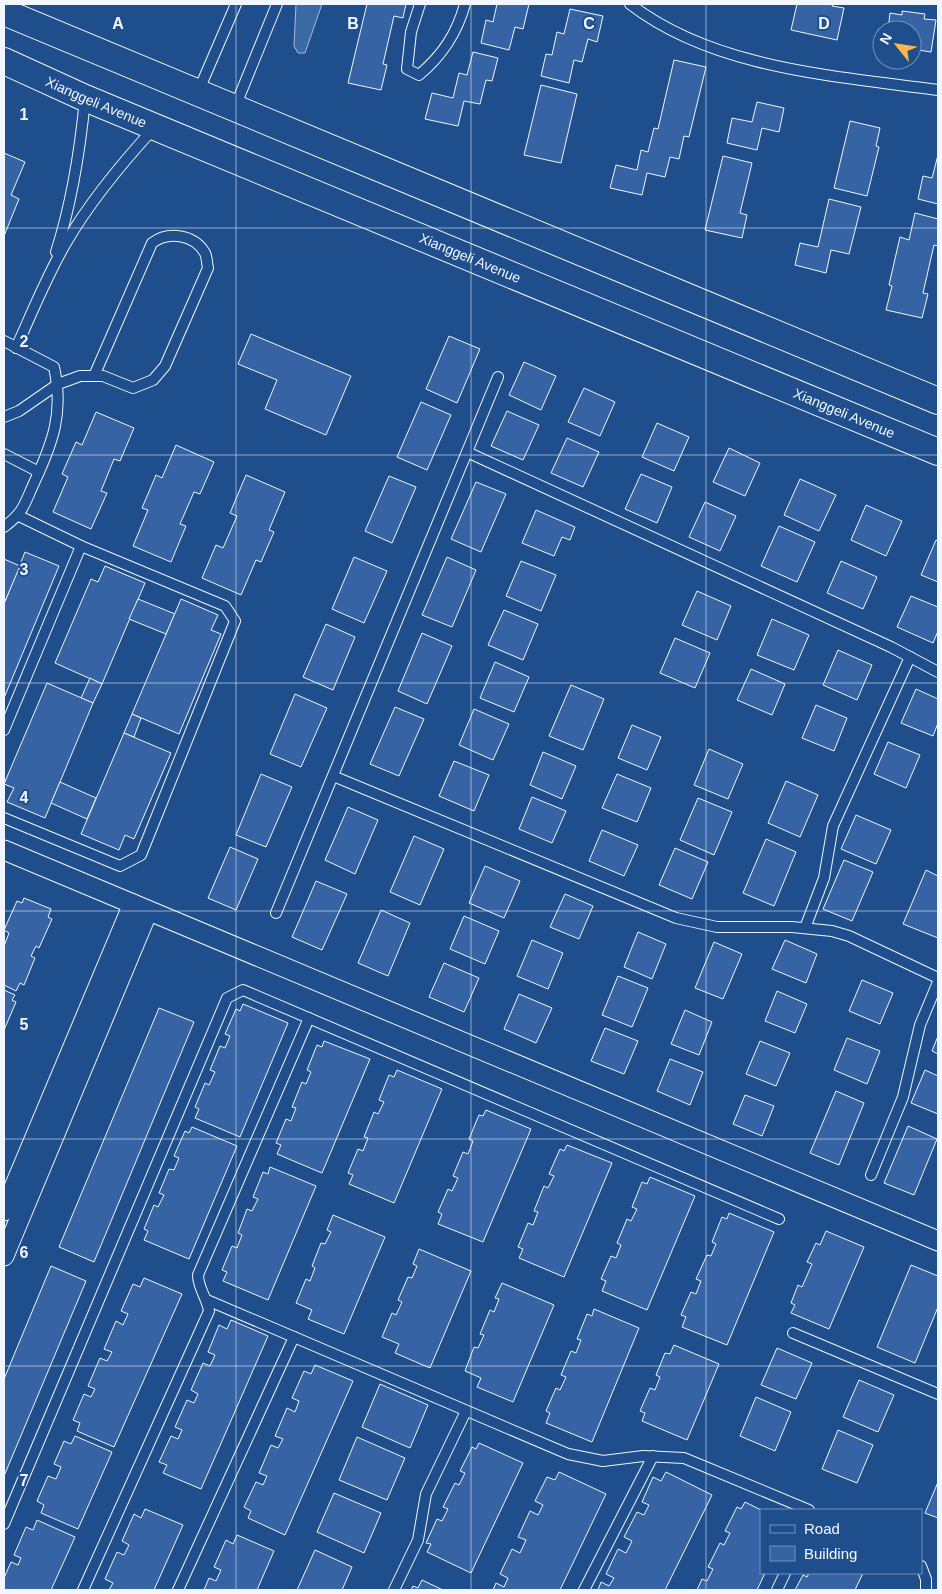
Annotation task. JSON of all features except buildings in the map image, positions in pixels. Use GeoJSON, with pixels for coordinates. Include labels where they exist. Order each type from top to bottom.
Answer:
{"type":"FeatureCollection","features":[{"type":"Feature","properties":{"kind":"main road"},"geometry":{"type":"LineString","coordinates":[[4,12],[938,401]]}},
{"type":"Feature","properties":{"kind":"main road","name":"Xianggeli Avenue"},"geometry":{"type":"LineString","coordinates":[[4,61],[85,98],[938,452]]}},
{"type":"Feature","properties":{"kind":"street"},"geometry":{"type":"LineString","coordinates":[[4,850],[938,1241]]}},
{"type":"Feature","properties":{"kind":"street"},"geometry":{"type":"LineString","coordinates":[[4,1211],[141,907]]}},
{"type":"Feature","properties":{"kind":"street"},"geometry":{"type":"LineString","coordinates":[[4,1256],[141,907]]}},
{"type":"Feature","properties":{"kind":"lane"},"geometry":{"type":"LineString","coordinates":[[198,93],[236,4]]}},
{"type":"Feature","properties":{"kind":"lane"},"geometry":{"type":"LineString","coordinates":[[234,108],[277,4]]}},
{"type":"Feature","properties":{"kind":"lane"},"geometry":{"type":"LineString","coordinates":[[420,4],[411,32],[407,69],[419,75],[444,50],[455,34],[466,4]]}},
{"type":"Feature","properties":{"kind":"lane"},"geometry":{"type":"LineString","coordinates":[[630,4],[686,38],[723,52],[821,74],[938,90]]}},
{"type":"Feature","properties":{"kind":"lane"},"geometry":{"type":"LineString","coordinates":[[50,272],[72,192],[85,98]]}},
{"type":"Feature","properties":{"kind":"lane"},"geometry":{"type":"LineString","coordinates":[[16,348],[50,272],[71,235],[104,186],[155,126]]}},
{"type":"Feature","properties":{"kind":"lane"},"geometry":{"type":"LineString","coordinates":[[4,417],[18,411],[58,384],[80,376],[94,376],[103,376],[133,388],[144,385],[160,374],[208,268],[206,253],[200,247],[186,238],[172,235],[164,236],[152,243],[94,376]]}},
{"type":"Feature","properties":{"kind":"lane"},"geometry":{"type":"LineString","coordinates":[[4,342],[54,367],[58,384],[57,421],[53,441],[19,516],[4,527]]}},
{"type":"Feature","properties":{"kind":"lane"},"geometry":{"type":"LineString","coordinates":[[276,913],[498,377]]}},
{"type":"Feature","properties":{"kind":"lane"},"geometry":{"type":"LineString","coordinates":[[467,452],[910,657],[938,672]]}},
{"type":"Feature","properties":{"kind":"lane"},"geometry":{"type":"LineString","coordinates":[[4,454],[39,472]]}},
{"type":"Feature","properties":{"kind":"lane"},"geometry":{"type":"LineString","coordinates":[[4,818],[120,866],[141,855],[235,621],[225,606],[81,546],[19,516]]}},
{"type":"Feature","properties":{"kind":"lane"},"geometry":{"type":"LineString","coordinates":[[4,730],[81,546]]}},
{"type":"Feature","properties":{"kind":"lane"},"geometry":{"type":"LineString","coordinates":[[805,928],[824,878],[833,826],[910,657]]}},
{"type":"Feature","properties":{"kind":"lane"},"geometry":{"type":"LineString","coordinates":[[333,776],[676,918],[717,927],[805,928],[849,936],[938,978]]}},
{"type":"Feature","properties":{"kind":"lane"},"geometry":{"type":"LineString","coordinates":[[871,1175],[903,1097],[920,1025],[938,982]]}},
{"type":"Feature","properties":{"kind":"lane"},"geometry":{"type":"LineString","coordinates":[[4,1524],[227,998],[243,990],[780,1219]]}},
{"type":"Feature","properties":{"kind":"lane"},"geometry":{"type":"LineString","coordinates":[[83,1590],[210,1311],[207,1300],[198,1284],[198,1275],[308,1018]]}},
{"type":"Feature","properties":{"kind":"lane"},"geometry":{"type":"LineString","coordinates":[[207,1300],[568,1454],[590,1460],[603,1461],[622,1457],[684,1458],[807,1509]]}},
{"type":"Feature","properties":{"kind":"lane"},"geometry":{"type":"LineString","coordinates":[[794,1333],[938,1394]]}},
{"type":"Feature","properties":{"kind":"lane"},"geometry":{"type":"LineString","coordinates":[[178,1590],[294,1337]]}},
{"type":"Feature","properties":{"kind":"lane"},"geometry":{"type":"LineString","coordinates":[[394,1590],[418,1540],[426,1494],[466,1411]]}},
{"type":"Feature","properties":{"kind":"lane"},"geometry":{"type":"LineString","coordinates":[[584,1590],[653,1456]]}},
{"type":"Feature","properties":{"kind":"lane"},"geometry":{"type":"LineString","coordinates":[[922,1569],[926,1579],[926,1590]]}},
{"type":"Feature","properties":{"kind":"lane"},"geometry":{"type":"LineString","coordinates":[[777,1590],[785,1574]]}},
{"type":"Feature","properties":{"kind":"water"},"geometry":{"type":"Polygon","coordinates":[[[296,4],[322,4],[305,53],[298,53],[294,46],[296,4]]]}}]}
